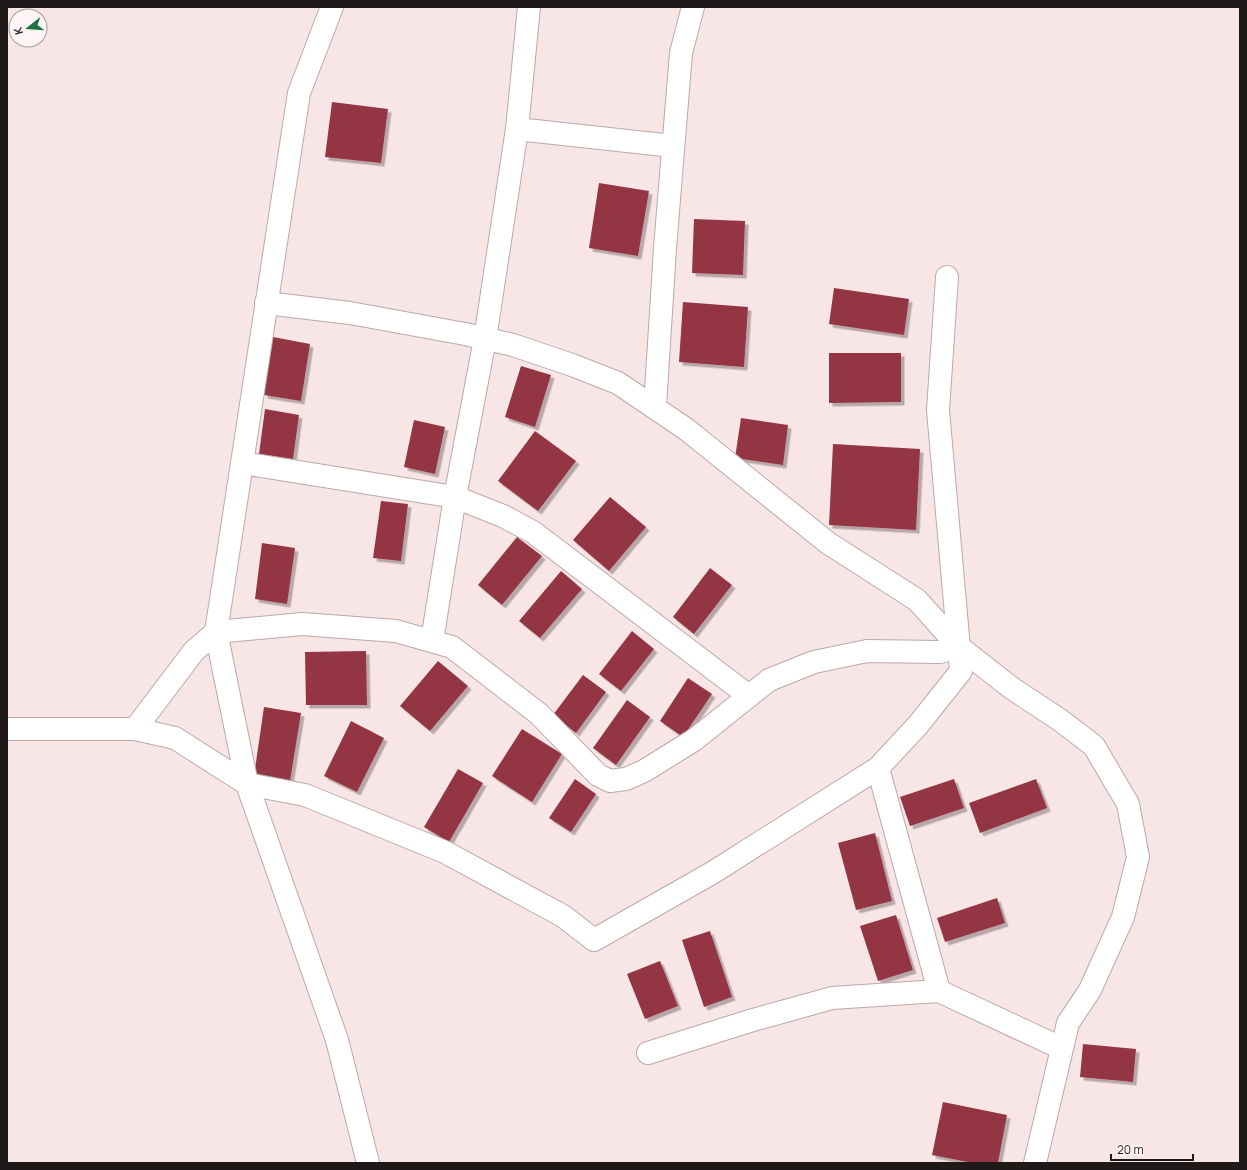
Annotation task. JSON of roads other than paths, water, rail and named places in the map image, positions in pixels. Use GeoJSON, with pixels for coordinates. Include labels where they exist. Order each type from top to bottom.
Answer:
{"type":"FeatureCollection","features":[{"type":"Feature","properties":{"kind":"street"},"geometry":{"type":"LineString","coordinates":[[332,7],[299,93],[216,632],[247,784],[337,1040],[368,1163]]}},
{"type":"Feature","properties":{"kind":"street"},"geometry":{"type":"LineString","coordinates":[[432,641],[455,497],[485,339],[517,128],[528,7]]}},
{"type":"Feature","properties":{"kind":"street"},"geometry":{"type":"LineString","coordinates":[[655,407],[665,248],[681,53],[693,7]]}},
{"type":"Feature","properties":{"kind":"street"},"geometry":{"type":"LineString","coordinates":[[517,128],[673,146]]}},
{"type":"Feature","properties":{"kind":"street"},"geometry":{"type":"LineString","coordinates":[[7,729],[135,729],[176,738],[247,784],[305,795],[445,852],[563,916],[594,940],[712,873],[878,768],[918,725],[961,671],[938,410],[947,277]]}},
{"type":"Feature","properties":{"kind":"street"},"geometry":{"type":"LineString","coordinates":[[266,303],[350,313],[513,345],[565,362],[618,383],[655,407],[828,543],[917,600],[959,647],[1013,689],[1060,720],[1094,746],[1128,804],[1138,857],[1123,917],[1090,990],[1068,1023],[1035,1163]]}},
{"type":"Feature","properties":{"kind":"street"},"geometry":{"type":"LineString","coordinates":[[242,463],[455,497],[503,516],[533,532],[749,696]]}},
{"type":"Feature","properties":{"kind":"street"},"geometry":{"type":"LineString","coordinates":[[135,729],[194,651],[216,632],[302,624],[396,631],[452,647],[539,714],[598,775],[610,781],[626,779],[644,771],[694,740],[769,680],[814,662],[867,651],[940,652],[959,647]]}},
{"type":"Feature","properties":{"kind":"street"},"geometry":{"type":"LineString","coordinates":[[878,768],[939,991]]}},
{"type":"Feature","properties":{"kind":"street"},"geometry":{"type":"LineString","coordinates":[[648,1053],[753,1020],[832,998],[939,991],[1061,1048]]}}]}
